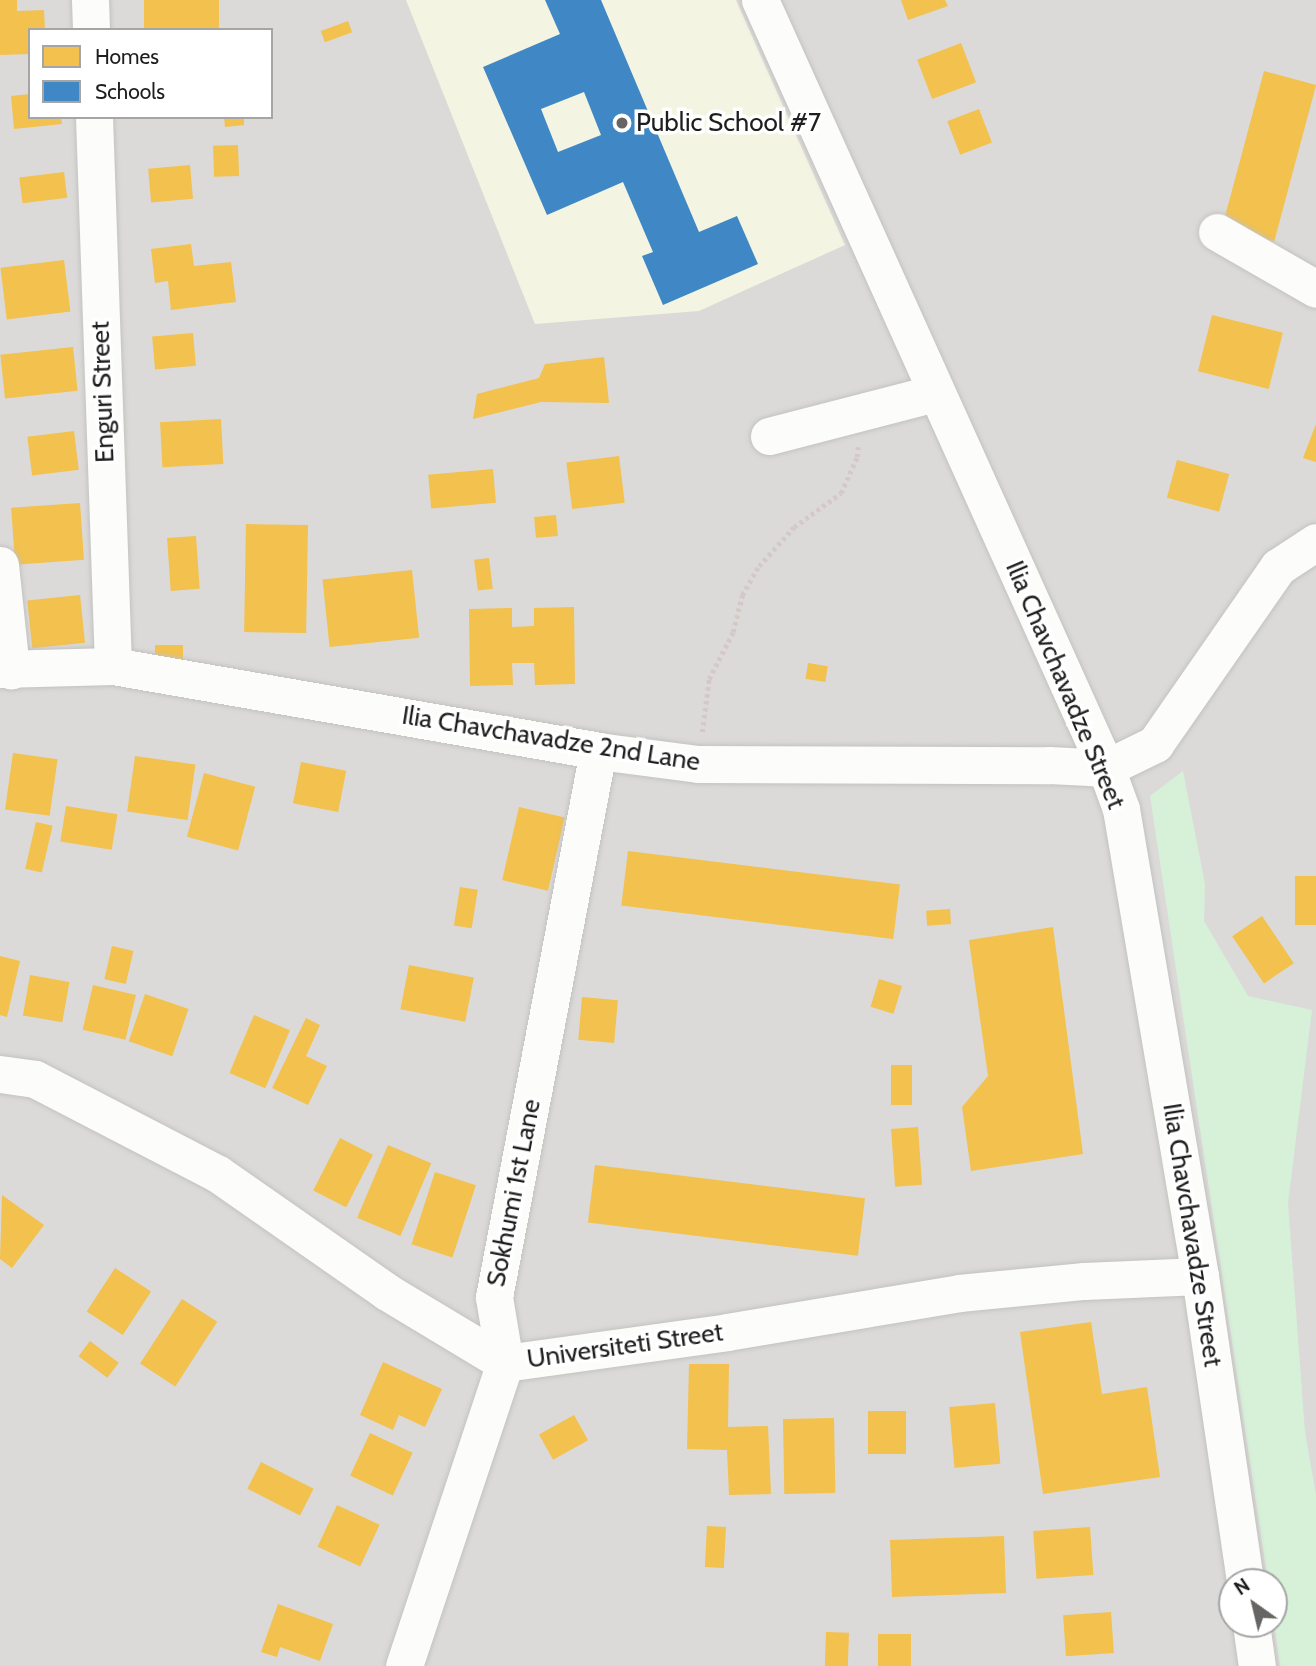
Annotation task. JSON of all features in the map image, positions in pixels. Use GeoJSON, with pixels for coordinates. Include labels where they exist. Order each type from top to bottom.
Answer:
{"type":"FeatureCollection","features":[{"type":"Feature","properties":{"kind":"street"},"geometry":{"type":"LineString","coordinates":[[90,0],[91,28]]}},
{"type":"Feature","properties":{"kind":"street","name":"Ilia Chavchavadze Street"},"geometry":{"type":"LineString","coordinates":[[760,0],[1106,768],[1121,809],[1200,1276],[1243,1568]]}},
{"type":"Feature","properties":{"kind":"street","name":"Enguri Street"},"geometry":{"type":"LineString","coordinates":[[94,119],[113,666]]}},
{"type":"Feature","properties":{"kind":"street"},"geometry":{"type":"LineString","coordinates":[[1217,232],[1316,289]]}},
{"type":"Feature","properties":{"kind":"street"},"geometry":{"type":"LineString","coordinates":[[769,436],[859,415],[935,393]]}},
{"type":"Feature","properties":{"kind":"street"},"geometry":{"type":"LineString","coordinates":[[1106,768],[1155,744],[1278,567],[1316,542]]}},
{"type":"Feature","properties":{"kind":"street"},"geometry":{"type":"LineString","coordinates":[[0,565],[5,670]]}},
{"type":"Feature","properties":{"kind":"street","name":"Ilia Chavchavadze 2nd Lane"},"geometry":{"type":"LineString","coordinates":[[5,670],[113,666],[598,751],[698,764],[1049,765],[1106,768]]}},
{"type":"Feature","properties":{"kind":"street","name":"Sokhumi 1st Lane"},"geometry":{"type":"LineString","coordinates":[[404,1666],[505,1363],[494,1297],[598,751]]}},
{"type":"Feature","properties":{"kind":"street","name":"Universiteti Street"},"geometry":{"type":"LineString","coordinates":[[0,1074],[34,1079],[219,1174],[387,1292],[505,1363],[727,1332],[959,1293],[1084,1281],[1200,1276]]}},
{"type":"Feature","properties":{"kind":"street"},"geometry":{"type":"LineString","coordinates":[[1253,1638],[1257,1666]]}},
{"type":"Feature","properties":{"kind":"path"},"geometry":{"type":"LineString","coordinates":[[698,764],[709,679],[733,632],[742,595],[759,566],[794,527],[841,494],[857,457],[859,415]]}},
{"type":"Feature","properties":{"kind":"shaded area"},"geometry":{"type":"Polygon","coordinates":[[[0,0],[1316,0],[1316,1666],[0,1666],[0,0]]]}},
{"type":"Feature","properties":{"kind":"shaded area","name":"Public School #7"},"geometry":{"type":"Polygon","coordinates":[[[406,0],[736,0],[845,245],[699,311],[535,324],[406,0]]]}},
{"type":"Feature","properties":{"kind":"green space"},"geometry":{"type":"Polygon","coordinates":[[[1183,771],[1205,884],[1204,921],[1248,996],[1312,1010],[1288,1203],[1305,1432],[1316,1495],[1316,1666],[1280,1666],[1276,1638],[1288,1638],[1288,1568],[1266,1568],[1150,796],[1183,771]]]}},
{"type":"Feature","properties":{"kind":"building: Homes"},"geometry":{"type":"Polygon","coordinates":[[[0,0],[17,0],[17,11],[44,10],[45,28],[28,28],[28,54],[0,55],[0,0]]]}},
{"type":"Feature","properties":{"kind":"building: Homes"},"geometry":{"type":"Polygon","coordinates":[[[144,0],[219,0],[219,28],[144,28],[144,0]]]}},
{"type":"Feature","properties":{"kind":"building: Homes"},"geometry":{"type":"Polygon","coordinates":[[[901,0],[945,0],[948,6],[908,20],[901,0]]]}},
{"type":"Feature","properties":{"kind":"building: Homes"},"geometry":{"type":"Polygon","coordinates":[[[348,21],[352,32],[325,42],[321,31],[348,21]]]}},
{"type":"Feature","properties":{"kind":"building: Homes"},"geometry":{"type":"Polygon","coordinates":[[[961,43],[976,82],[932,99],[917,60],[961,43]]]}},
{"type":"Feature","properties":{"kind":"building: Homes"},"geometry":{"type":"Polygon","coordinates":[[[1264,71],[1316,85],[1274,241],[1222,227],[1264,71]]]}},
{"type":"Feature","properties":{"kind":"building: Homes"},"geometry":{"type":"Polygon","coordinates":[[[28,94],[28,119],[61,119],[62,124],[14,129],[11,96],[28,94]]]}},
{"type":"Feature","properties":{"kind":"building: Homes"},"geometry":{"type":"Polygon","coordinates":[[[979,109],[992,143],[960,155],[947,121],[979,109]]]}},
{"type":"Feature","properties":{"kind":"building: Homes"},"geometry":{"type":"Polygon","coordinates":[[[224,119],[244,119],[244,125],[225,127],[224,119]]]}},
{"type":"Feature","properties":{"kind":"building: Homes"},"geometry":{"type":"Polygon","coordinates":[[[238,145],[239,176],[214,177],[213,146],[238,145]]]}},
{"type":"Feature","properties":{"kind":"building: Homes"},"geometry":{"type":"Polygon","coordinates":[[[190,165],[193,199],[151,203],[148,169],[190,165]]]}},
{"type":"Feature","properties":{"kind":"building: Homes"},"geometry":{"type":"Polygon","coordinates":[[[64,172],[67,198],[23,203],[19,177],[64,172]]]}},
{"type":"Feature","properties":{"kind":"building: Homes"},"geometry":{"type":"Polygon","coordinates":[[[191,244],[194,266],[231,262],[236,302],[171,310],[168,281],[155,283],[151,249],[191,244]]]}},
{"type":"Feature","properties":{"kind":"building: Homes"},"geometry":{"type":"Polygon","coordinates":[[[64,260],[70,312],[7,319],[0,268],[64,260]]]}},
{"type":"Feature","properties":{"kind":"building: Homes"},"geometry":{"type":"Polygon","coordinates":[[[1212,315],[1283,333],[1269,389],[1198,371],[1212,315]]]}},
{"type":"Feature","properties":{"kind":"building: Homes"},"geometry":{"type":"Polygon","coordinates":[[[193,333],[196,366],[155,369],[152,337],[193,333]]]}},
{"type":"Feature","properties":{"kind":"building: Homes"},"geometry":{"type":"Polygon","coordinates":[[[73,347],[78,391],[5,398],[0,355],[73,347]]]}},
{"type":"Feature","properties":{"kind":"building: Homes"},"geometry":{"type":"Polygon","coordinates":[[[604,357],[609,403],[541,402],[473,419],[477,394],[539,378],[545,364],[604,357]]]}},
{"type":"Feature","properties":{"kind":"building: Homes"},"geometry":{"type":"Polygon","coordinates":[[[221,419],[223,464],[162,467],[160,422],[221,419]]]}},
{"type":"Feature","properties":{"kind":"building: Homes"},"geometry":{"type":"Polygon","coordinates":[[[1316,424],[1316,462],[1303,458],[1316,424]]]}},
{"type":"Feature","properties":{"kind":"building: Homes"},"geometry":{"type":"Polygon","coordinates":[[[74,431],[79,470],[32,475],[27,437],[74,431]]]}},
{"type":"Feature","properties":{"kind":"building: Homes"},"geometry":{"type":"Polygon","coordinates":[[[619,456],[625,503],[572,509],[566,462],[619,456]]]}},
{"type":"Feature","properties":{"kind":"building: Homes"},"geometry":{"type":"Polygon","coordinates":[[[1177,460],[1229,474],[1219,512],[1167,498],[1177,460]]]}},
{"type":"Feature","properties":{"kind":"building: Homes"},"geometry":{"type":"Polygon","coordinates":[[[493,469],[496,503],[431,509],[428,475],[493,469]]]}},
{"type":"Feature","properties":{"kind":"building: Homes"},"geometry":{"type":"Polygon","coordinates":[[[80,503],[84,560],[15,565],[11,508],[80,503]]]}},
{"type":"Feature","properties":{"kind":"building: Homes"},"geometry":{"type":"Polygon","coordinates":[[[556,515],[558,536],[536,538],[534,517],[556,515]]]}},
{"type":"Feature","properties":{"kind":"building: Homes"},"geometry":{"type":"Polygon","coordinates":[[[246,524],[308,525],[306,633],[244,632],[246,524]]]}},
{"type":"Feature","properties":{"kind":"building: Homes"},"geometry":{"type":"Polygon","coordinates":[[[196,536],[200,589],[171,591],[167,538],[196,536]]]}},
{"type":"Feature","properties":{"kind":"building: Homes"},"geometry":{"type":"Polygon","coordinates":[[[489,558],[493,589],[478,591],[474,560],[489,558]]]}},
{"type":"Feature","properties":{"kind":"building: Homes"},"geometry":{"type":"Polygon","coordinates":[[[412,570],[419,638],[330,647],[322,579],[412,570]]]}},
{"type":"Feature","properties":{"kind":"building: Homes"},"geometry":{"type":"Polygon","coordinates":[[[80,595],[85,643],[32,648],[27,601],[80,595]]]}},
{"type":"Feature","properties":{"kind":"building: Homes"},"geometry":{"type":"Polygon","coordinates":[[[574,607],[575,684],[535,685],[534,663],[512,663],[513,685],[470,686],[469,609],[512,608],[512,627],[534,626],[534,608],[574,607]]]}},
{"type":"Feature","properties":{"kind":"building: Homes"},"geometry":{"type":"Polygon","coordinates":[[[155,645],[183,645],[183,670],[155,670],[155,645]]]}},
{"type":"Feature","properties":{"kind":"building: Homes"},"geometry":{"type":"Polygon","coordinates":[[[808,663],[828,666],[825,682],[805,679],[808,663]]]}},
{"type":"Feature","properties":{"kind":"building: Homes"},"geometry":{"type":"Polygon","coordinates":[[[13,753],[58,759],[50,816],[5,809],[13,753]]]}},
{"type":"Feature","properties":{"kind":"building: Homes"},"geometry":{"type":"Polygon","coordinates":[[[135,756],[195,764],[188,820],[127,811],[135,756]]]}},
{"type":"Feature","properties":{"kind":"building: Homes"},"geometry":{"type":"Polygon","coordinates":[[[301,762],[346,771],[338,812],[293,803],[301,762]]]}},
{"type":"Feature","properties":{"kind":"building: Homes"},"geometry":{"type":"Polygon","coordinates":[[[204,773],[255,787],[238,850],[187,837],[204,773]]]}},
{"type":"Feature","properties":{"kind":"building: Homes"},"geometry":{"type":"Polygon","coordinates":[[[66,806],[117,814],[112,850],[60,842],[66,806]]]}},
{"type":"Feature","properties":{"kind":"building: Homes"},"geometry":{"type":"Polygon","coordinates":[[[519,807],[565,818],[548,891],[502,880],[519,807]]]}},
{"type":"Feature","properties":{"kind":"building: Homes"},"geometry":{"type":"Polygon","coordinates":[[[36,822],[53,826],[42,873],[25,869],[36,822]]]}},
{"type":"Feature","properties":{"kind":"building: Homes"},"geometry":{"type":"Polygon","coordinates":[[[628,851],[900,884],[893,939],[621,906],[628,851]]]}},
{"type":"Feature","properties":{"kind":"building: Homes"},"geometry":{"type":"Polygon","coordinates":[[[1295,876],[1316,876],[1316,925],[1295,925],[1295,876]]]}},
{"type":"Feature","properties":{"kind":"building: Homes"},"geometry":{"type":"Polygon","coordinates":[[[460,887],[478,890],[472,928],[454,926],[460,887]]]}},
{"type":"Feature","properties":{"kind":"building: Homes"},"geometry":{"type":"Polygon","coordinates":[[[950,909],[951,924],[927,926],[926,911],[950,909]]]}},
{"type":"Feature","properties":{"kind":"building: Homes"},"geometry":{"type":"Polygon","coordinates":[[[1262,916],[1294,963],[1264,983],[1232,936],[1262,916]]]}},
{"type":"Feature","properties":{"kind":"building: Homes"},"geometry":{"type":"Polygon","coordinates":[[[1053,927],[1083,1154],[971,1171],[962,1107],[988,1076],[969,940],[1053,927]]]}},
{"type":"Feature","properties":{"kind":"building: Homes"},"geometry":{"type":"Polygon","coordinates":[[[112,946],[133,951],[126,984],[104,979],[112,946]]]}},
{"type":"Feature","properties":{"kind":"building: Homes"},"geometry":{"type":"Polygon","coordinates":[[[0,956],[20,961],[7,1017],[0,1015],[0,956]]]}},
{"type":"Feature","properties":{"kind":"building: Homes"},"geometry":{"type":"Polygon","coordinates":[[[409,965],[474,978],[465,1022],[400,1009],[409,965]]]}},
{"type":"Feature","properties":{"kind":"building: Homes"},"geometry":{"type":"Polygon","coordinates":[[[30,975],[69,982],[62,1022],[23,1015],[30,975]]]}},
{"type":"Feature","properties":{"kind":"building: Homes"},"geometry":{"type":"Polygon","coordinates":[[[879,979],[902,986],[893,1014],[871,1007],[879,979]]]}},
{"type":"Feature","properties":{"kind":"building: Homes"},"geometry":{"type":"Polygon","coordinates":[[[93,985],[136,995],[126,1040],[83,1030],[93,985]]]}},
{"type":"Feature","properties":{"kind":"building: Homes"},"geometry":{"type":"Polygon","coordinates":[[[145,994],[188,1009],[172,1056],[129,1041],[145,994]]]}},
{"type":"Feature","properties":{"kind":"building: Homes"},"geometry":{"type":"Polygon","coordinates":[[[582,997],[618,1000],[614,1043],[578,1040],[582,997]]]}},
{"type":"Feature","properties":{"kind":"building: Homes"},"geometry":{"type":"Polygon","coordinates":[[[254,1015],[290,1030],[265,1088],[229,1073],[254,1015]]]}},
{"type":"Feature","properties":{"kind":"building: Homes"},"geometry":{"type":"Polygon","coordinates":[[[306,1018],[320,1025],[306,1056],[327,1066],[308,1105],[272,1088],[306,1018]]]}},
{"type":"Feature","properties":{"kind":"building: Homes"},"geometry":{"type":"Polygon","coordinates":[[[891,1065],[912,1065],[912,1105],[891,1105],[891,1065]]]}},
{"type":"Feature","properties":{"kind":"building: Homes"},"geometry":{"type":"Polygon","coordinates":[[[918,1127],[922,1185],[895,1187],[891,1129],[918,1127]]]}},
{"type":"Feature","properties":{"kind":"building: Homes"},"geometry":{"type":"Polygon","coordinates":[[[340,1138],[373,1155],[346,1207],[313,1191],[340,1138]]]}},
{"type":"Feature","properties":{"kind":"building: Homes"},"geometry":{"type":"Polygon","coordinates":[[[388,1145],[431,1163],[400,1236],[357,1218],[388,1145]]]}},
{"type":"Feature","properties":{"kind":"building: Homes"},"geometry":{"type":"Polygon","coordinates":[[[595,1165],[865,1198],[858,1256],[588,1223],[595,1165]]]}},
{"type":"Feature","properties":{"kind":"building: Homes"},"geometry":{"type":"Polygon","coordinates":[[[435,1172],[476,1185],[452,1258],[412,1244],[435,1172]]]}},
{"type":"Feature","properties":{"kind":"building: Homes"},"geometry":{"type":"Polygon","coordinates":[[[2,1195],[44,1225],[12,1268],[0,1259],[2,1195]]]}},
{"type":"Feature","properties":{"kind":"building: Homes"},"geometry":{"type":"Polygon","coordinates":[[[115,1268],[151,1291],[123,1335],[87,1312],[115,1268]]]}},
{"type":"Feature","properties":{"kind":"building: Homes"},"geometry":{"type":"Polygon","coordinates":[[[182,1299],[217,1322],[175,1386],[140,1364],[182,1299]]]}},
{"type":"Feature","properties":{"kind":"building: Homes"},"geometry":{"type":"Polygon","coordinates":[[[1091,1322],[1102,1394],[1147,1387],[1160,1477],[1043,1494],[1020,1332],[1091,1322]]]}},
{"type":"Feature","properties":{"kind":"building: Homes"},"geometry":{"type":"Polygon","coordinates":[[[90,1341],[119,1363],[107,1378],[79,1356],[90,1341]]]}},
{"type":"Feature","properties":{"kind":"building: Homes"},"geometry":{"type":"Polygon","coordinates":[[[383,1362],[442,1389],[425,1427],[399,1415],[393,1430],[360,1415],[383,1362]]]}},
{"type":"Feature","properties":{"kind":"building: Homes"},"geometry":{"type":"Polygon","coordinates":[[[689,1364],[729,1364],[728,1427],[768,1426],[771,1494],[729,1495],[727,1450],[687,1449],[689,1364]]]}},
{"type":"Feature","properties":{"kind":"building: Homes"},"geometry":{"type":"Polygon","coordinates":[[[995,1403],[1000,1464],[954,1468],[949,1407],[995,1403]]]}},
{"type":"Feature","properties":{"kind":"building: Homes"},"geometry":{"type":"Polygon","coordinates":[[[868,1411],[906,1411],[906,1454],[868,1454],[868,1411]]]}},
{"type":"Feature","properties":{"kind":"building: Homes"},"geometry":{"type":"Polygon","coordinates":[[[574,1415],[588,1440],[553,1460],[539,1434],[574,1415]]]}},
{"type":"Feature","properties":{"kind":"building: Homes"},"geometry":{"type":"Polygon","coordinates":[[[834,1418],[835,1493],[784,1494],[783,1419],[834,1418]]]}},
{"type":"Feature","properties":{"kind":"building: Homes"},"geometry":{"type":"Polygon","coordinates":[[[370,1433],[413,1453],[393,1495],[350,1476],[370,1433]]]}},
{"type":"Feature","properties":{"kind":"building: Homes"},"geometry":{"type":"Polygon","coordinates":[[[261,1462],[314,1489],[300,1516],[247,1489],[261,1462]]]}},
{"type":"Feature","properties":{"kind":"building: Homes"},"geometry":{"type":"Polygon","coordinates":[[[337,1505],[380,1525],[360,1567],[318,1547],[337,1505]]]}},
{"type":"Feature","properties":{"kind":"building: Homes"},"geometry":{"type":"Polygon","coordinates":[[[707,1526],[726,1527],[724,1568],[705,1567],[707,1526]]]}},
{"type":"Feature","properties":{"kind":"building: Homes"},"geometry":{"type":"Polygon","coordinates":[[[1090,1527],[1093,1575],[1036,1579],[1033,1531],[1090,1527]]]}},
{"type":"Feature","properties":{"kind":"building: Homes"},"geometry":{"type":"Polygon","coordinates":[[[1004,1536],[1006,1593],[892,1597],[890,1540],[1004,1536]]]}},
{"type":"Feature","properties":{"kind":"building: Homes"},"geometry":{"type":"Polygon","coordinates":[[[278,1604],[333,1624],[320,1661],[280,1647],[277,1657],[261,1652],[278,1604]]]}},
{"type":"Feature","properties":{"kind":"building: Homes"},"geometry":{"type":"Polygon","coordinates":[[[1111,1612],[1114,1653],[1066,1656],[1063,1615],[1111,1612]]]}},
{"type":"Feature","properties":{"kind":"building: Homes"},"geometry":{"type":"Polygon","coordinates":[[[826,1632],[849,1633],[848,1666],[825,1666],[826,1632]]]}},
{"type":"Feature","properties":{"kind":"building: Homes"},"geometry":{"type":"Polygon","coordinates":[[[878,1634],[911,1634],[911,1666],[878,1666],[878,1634]]]}},
{"type":"Feature","properties":{"kind":"building: Schools"},"geometry":{"type":"Polygon","coordinates":[[[545,0],[601,0],[699,232],[737,216],[758,264],[663,305],[642,256],[653,252],[623,182],[547,215],[483,67],[560,34],[545,0]],[[584,92],[541,109],[558,152],[601,135],[584,92]]]}},
{"type":"Feature","properties":{"kind":"place","name":"Public School #7"},"geometry":{"type":"Point","coordinates":[622,123]}}]}
